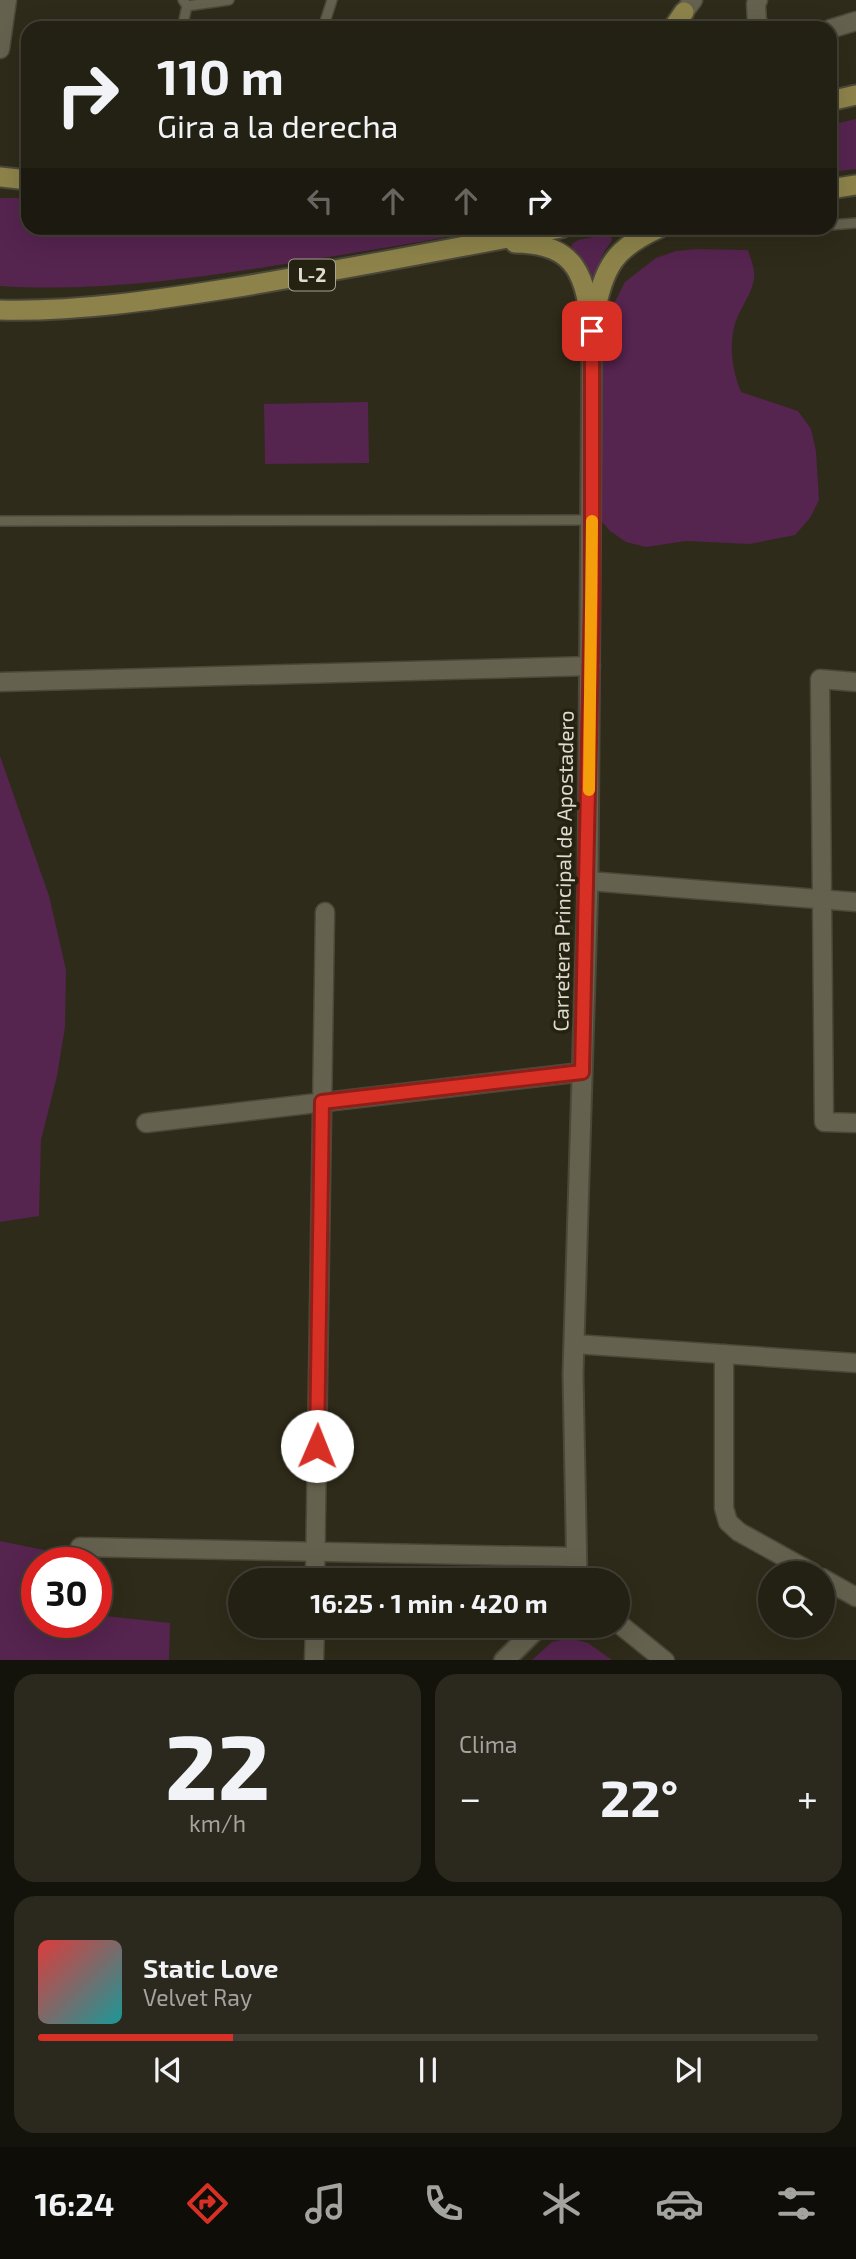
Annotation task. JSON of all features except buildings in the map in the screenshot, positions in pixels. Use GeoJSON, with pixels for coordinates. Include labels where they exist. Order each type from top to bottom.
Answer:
{"type":"FeatureCollection","features":[{"type":"Feature","properties":{"kind":"main road"},"geometry":{"type":"LineString","coordinates":[[837,99],[856,95]]}},
{"type":"Feature","properties":{"kind":"main road"},"geometry":{"type":"LineString","coordinates":[[0,177],[21,179]]}},
{"type":"Feature","properties":{"kind":"main road"},"geometry":{"type":"LineString","coordinates":[[837,188],[856,185]]}},
{"type":"Feature","properties":{"kind":"main road"},"geometry":{"type":"LineString","coordinates":[[0,188],[21,186]]}},
{"type":"Feature","properties":{"kind":"main road","name":"L-2"},"geometry":{"type":"LineString","coordinates":[[0,310],[60,308],[169,298],[524,235]]}},
{"type":"Feature","properties":{"kind":"main road"},"geometry":{"type":"LineString","coordinates":[[592,331],[600,285],[607,269],[621,250],[647,235]]}},
{"type":"Feature","properties":{"kind":"main road"},"geometry":{"type":"LineString","coordinates":[[486,242],[528,243],[562,253],[577,269],[587,292],[592,331]]}},
{"type":"Feature","properties":{"kind":"main road"},"geometry":{"type":"LineString","coordinates":[[0,299],[60,308]]}},
{"type":"Feature","properties":{"kind":"street"},"geometry":{"type":"LineString","coordinates":[[0,49],[7,0]]}},
{"type":"Feature","properties":{"kind":"street"},"geometry":{"type":"LineString","coordinates":[[757,21],[758,0]]}},
{"type":"Feature","properties":{"kind":"street"},"geometry":{"type":"LineString","coordinates":[[837,27],[856,21]]}},
{"type":"Feature","properties":{"kind":"street","name":"Carretera Principal de Apostadero"},"geometry":{"type":"LineString","coordinates":[[577,1568],[574,1344],[588,881],[592,331]]}},
{"type":"Feature","properties":{"kind":"street"},"geometry":{"type":"LineString","coordinates":[[0,682],[590,666]]}},
{"type":"Feature","properties":{"kind":"street"},"geometry":{"type":"LineString","coordinates":[[856,682],[820,679],[824,1122],[856,1123]]}},
{"type":"Feature","properties":{"kind":"street"},"geometry":{"type":"LineString","coordinates":[[588,881],[856,902]]}},
{"type":"Feature","properties":{"kind":"street"},"geometry":{"type":"LineString","coordinates":[[315,1568],[325,912]]}},
{"type":"Feature","properties":{"kind":"street"},"geometry":{"type":"LineString","coordinates":[[146,1123],[582,1072]]}},
{"type":"Feature","properties":{"kind":"street"},"geometry":{"type":"LineString","coordinates":[[574,1344],[856,1363]]}},
{"type":"Feature","properties":{"kind":"street"},"geometry":{"type":"LineString","coordinates":[[724,1354],[724,1508],[728,1522],[739,1532],[791,1561]]}},
{"type":"Feature","properties":{"kind":"street"},"geometry":{"type":"LineString","coordinates":[[112,1548],[577,1557]]}},
{"type":"Feature","properties":{"kind":"street"},"geometry":{"type":"LineString","coordinates":[[835,1585],[856,1597]]}},
{"type":"Feature","properties":{"kind":"street"},"geometry":{"type":"LineString","coordinates":[[630,1632],[664,1660]]}},
{"type":"Feature","properties":{"kind":"street"},"geometry":{"type":"LineString","coordinates":[[314,1638],[314,1660]]}},
{"type":"Feature","properties":{"kind":"street"},"geometry":{"type":"LineString","coordinates":[[505,1660],[527,1638]]}},
{"type":"Feature","properties":{"kind":"lane"},"geometry":{"type":"LineString","coordinates":[[183,21],[185,3],[229,0]]}},
{"type":"Feature","properties":{"kind":"lane"},"geometry":{"type":"LineString","coordinates":[[325,21],[332,0]]}},
{"type":"Feature","properties":{"kind":"lane"},"geometry":{"type":"LineString","coordinates":[[837,224],[856,223]]}},
{"type":"Feature","properties":{"kind":"lane"},"geometry":{"type":"LineString","coordinates":[[0,522],[592,520]]}},
{"type":"Feature","properties":{"kind":"shaded area"},"geometry":{"type":"Polygon","coordinates":[[[856,119],[856,169],[837,171],[837,123],[856,119]]]}},
{"type":"Feature","properties":{"kind":"shaded area"},"geometry":{"type":"Polygon","coordinates":[[[0,198],[21,198],[21,235],[458,235],[171,280],[103,286],[0,286],[0,198]]]}},
{"type":"Feature","properties":{"kind":"shaded area"},"geometry":{"type":"Polygon","coordinates":[[[610,235],[612,240],[603,254],[593,281],[571,250],[572,244],[578,240],[610,235]]]}},
{"type":"Feature","properties":{"kind":"shaded area"},"geometry":{"type":"Polygon","coordinates":[[[748,250],[754,268],[754,279],[736,321],[732,344],[738,384],[741,392],[798,411],[811,429],[816,451],[819,500],[810,518],[795,535],[750,544],[686,541],[646,547],[626,542],[610,531],[597,516],[607,317],[625,282],[656,258],[676,251],[748,250]]]}},
{"type":"Feature","properties":{"kind":"shaded area"},"geometry":{"type":"Polygon","coordinates":[[[368,402],[369,463],[265,464],[264,404],[368,402]]]}},
{"type":"Feature","properties":{"kind":"shaded area"},"geometry":{"type":"Polygon","coordinates":[[[0,756],[49,896],[66,970],[65,1027],[57,1076],[41,1140],[39,1216],[0,1222],[0,756]]]}},
{"type":"Feature","properties":{"kind":"shaded area"},"geometry":{"type":"Polygon","coordinates":[[[0,1541],[29,1547],[21,1547],[21,1638],[112,1638],[112,1617],[170,1623],[169,1660],[0,1660],[0,1541]]]}},
{"type":"Feature","properties":{"kind":"shaded area"},"geometry":{"type":"Polygon","coordinates":[[[569,1638],[588,1643],[612,1660],[532,1660],[552,1642],[569,1638]]]}},
{"type":"Feature","properties":{"kind":"slow traffic"},"geometry":{"type":"LineString","coordinates":[[589,790],[592,521]]}},
{"type":"Feature","properties":{"kind":"route"},"geometry":{"type":"LineString","coordinates":[[317,1446],[322,1102],[582,1072],[592,598],[592,331]]}}]}
